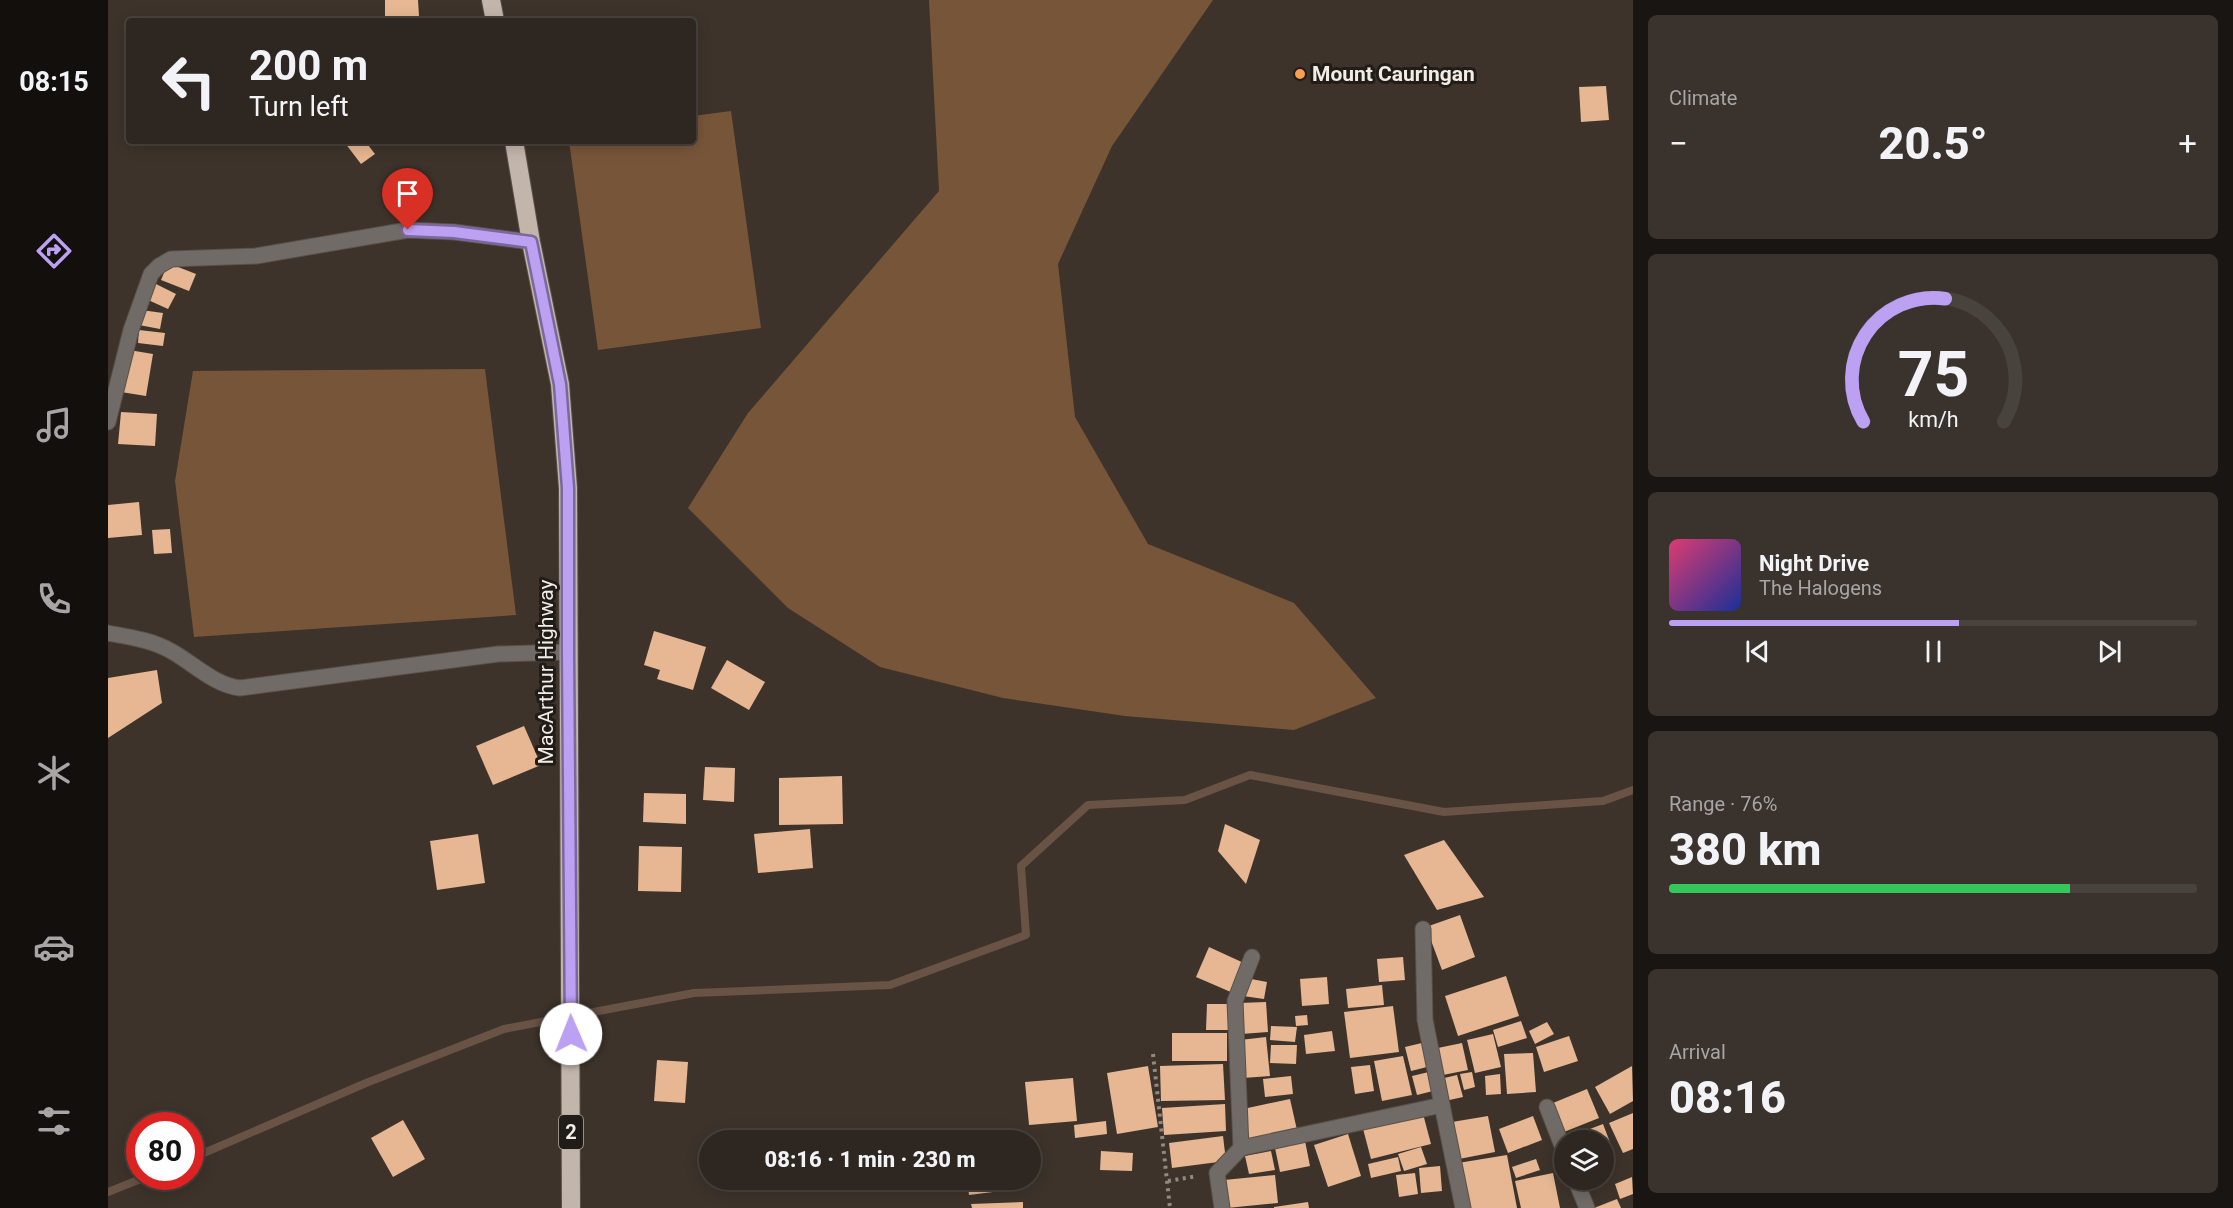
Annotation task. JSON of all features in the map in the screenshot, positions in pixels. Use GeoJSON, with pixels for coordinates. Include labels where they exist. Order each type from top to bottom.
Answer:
{"type":"FeatureCollection","features":[{"type":"Feature","properties":{"kind":"highway"},"geometry":{"type":"LineString","coordinates":[[491,0],[494,18]]}},
{"type":"Feature","properties":{"kind":"highway","name":"MacArthur Highway"},"geometry":{"type":"LineString","coordinates":[[515,144],[561,395],[568,488],[571,1208]]}},
{"type":"Feature","properties":{"kind":"street"},"geometry":{"type":"LineString","coordinates":[[108,422],[131,330],[151,274],[171,259],[256,256],[408,230],[454,232],[531,242]]}},
{"type":"Feature","properties":{"kind":"street"},"geometry":{"type":"LineString","coordinates":[[108,633],[135,638],[169,649],[216,680],[230,687],[240,688],[498,654],[568,652]]}},
{"type":"Feature","properties":{"kind":"street"},"geometry":{"type":"LineString","coordinates":[[1424,929],[1425,1020],[1463,1208]]}},
{"type":"Feature","properties":{"kind":"street"},"geometry":{"type":"LineString","coordinates":[[1241,1149],[1235,1001],[1251,957]]}},
{"type":"Feature","properties":{"kind":"street"},"geometry":{"type":"LineString","coordinates":[[1222,1208],[1217,1173],[1241,1149],[1442,1106]]}},
{"type":"Feature","properties":{"kind":"street"},"geometry":{"type":"LineString","coordinates":[[1547,1107],[1556,1130]]}},
{"type":"Feature","properties":{"kind":"street"},"geometry":{"type":"LineString","coordinates":[[1580,1190],[1587,1208]]}},
{"type":"Feature","properties":{"kind":"path"},"geometry":{"type":"LineString","coordinates":[[1154,1054],[1170,1208]]}},
{"type":"Feature","properties":{"kind":"path"},"geometry":{"type":"LineString","coordinates":[[1168,1181],[1217,1173]]}},
{"type":"Feature","properties":{"kind":"shaded area"},"geometry":{"type":"Polygon","coordinates":[[[929,0],[1213,0],[1112,146],[1058,264],[1075,417],[1148,544],[1294,603],[1376,698],[1294,730],[1125,716],[1003,698],[880,667],[788,608],[688,508],[748,413],[939,191],[929,0]]]}},
{"type":"Feature","properties":{"kind":"shaded area"},"geometry":{"type":"Polygon","coordinates":[[[731,111],[761,328],[598,350],[569,144],[696,144],[696,116],[731,111]]]}},
{"type":"Feature","properties":{"kind":"shaded area"},"geometry":{"type":"Polygon","coordinates":[[[485,369],[516,615],[194,637],[175,481],[193,371],[485,369]]]}},
{"type":"Feature","properties":{"kind":"building"},"geometry":{"type":"Polygon","coordinates":[[[385,0],[418,0],[419,16],[385,17],[385,0]]]}},
{"type":"Feature","properties":{"kind":"building"},"geometry":{"type":"Polygon","coordinates":[[[1606,86],[1609,120],[1581,122],[1579,87],[1606,86]]]}},
{"type":"Feature","properties":{"kind":"building"},"geometry":{"type":"Polygon","coordinates":[[[346,144],[367,144],[375,154],[361,164],[346,144]]]}},
{"type":"Feature","properties":{"kind":"building"},"geometry":{"type":"Polygon","coordinates":[[[168,263],[196,274],[189,291],[161,280],[168,263]]]}},
{"type":"Feature","properties":{"kind":"building"},"geometry":{"type":"Polygon","coordinates":[[[154,283],[176,294],[168,309],[146,299],[154,283]]]}},
{"type":"Feature","properties":{"kind":"building"},"geometry":{"type":"Polygon","coordinates":[[[141,310],[163,313],[160,329],[139,325],[141,310]]]}},
{"type":"Feature","properties":{"kind":"building"},"geometry":{"type":"Polygon","coordinates":[[[139,330],[165,333],[163,346],[138,343],[139,330]]]}},
{"type":"Feature","properties":{"kind":"building"},"geometry":{"type":"Polygon","coordinates":[[[129,350],[153,354],[146,396],[121,392],[129,350]]]}},
{"type":"Feature","properties":{"kind":"building"},"geometry":{"type":"Polygon","coordinates":[[[121,412],[157,414],[155,446],[118,444],[121,412]]]}},
{"type":"Feature","properties":{"kind":"building"},"geometry":{"type":"Polygon","coordinates":[[[139,502],[142,535],[108,538],[108,505],[139,502]]]}},
{"type":"Feature","properties":{"kind":"building"},"geometry":{"type":"Polygon","coordinates":[[[170,529],[172,553],[154,554],[152,530],[170,529]]]}},
{"type":"Feature","properties":{"kind":"building"},"geometry":{"type":"Polygon","coordinates":[[[654,631],[706,647],[693,690],[657,679],[660,670],[644,665],[654,631]]]}},
{"type":"Feature","properties":{"kind":"building"},"geometry":{"type":"Polygon","coordinates":[[[727,660],[765,682],[749,710],[711,688],[727,660]]]}},
{"type":"Feature","properties":{"kind":"building"},"geometry":{"type":"Polygon","coordinates":[[[157,670],[162,703],[108,738],[108,678],[157,670]]]}},
{"type":"Feature","properties":{"kind":"building"},"geometry":{"type":"Polygon","coordinates":[[[524,726],[541,765],[493,785],[476,746],[524,726]]]}},
{"type":"Feature","properties":{"kind":"building"},"geometry":{"type":"Polygon","coordinates":[[[705,767],[735,768],[734,802],[703,800],[705,767]]]}},
{"type":"Feature","properties":{"kind":"building"},"geometry":{"type":"Polygon","coordinates":[[[842,776],[843,824],[779,825],[779,778],[842,776]]]}},
{"type":"Feature","properties":{"kind":"building"},"geometry":{"type":"Polygon","coordinates":[[[644,793],[686,794],[686,824],[643,822],[644,793]]]}},
{"type":"Feature","properties":{"kind":"building"},"geometry":{"type":"Polygon","coordinates":[[[1225,824],[1260,840],[1246,884],[1218,851],[1225,824]]]}},
{"type":"Feature","properties":{"kind":"building"},"geometry":{"type":"Polygon","coordinates":[[[810,829],[813,868],[758,873],[754,834],[810,829]]]}},
{"type":"Feature","properties":{"kind":"building"},"geometry":{"type":"Polygon","coordinates":[[[478,834],[485,883],[437,890],[430,841],[478,834]]]}},
{"type":"Feature","properties":{"kind":"building"},"geometry":{"type":"Polygon","coordinates":[[[1444,840],[1484,897],[1437,910],[1404,855],[1444,840]]]}},
{"type":"Feature","properties":{"kind":"building"},"geometry":{"type":"Polygon","coordinates":[[[639,846],[682,847],[681,892],[638,891],[639,846]]]}},
{"type":"Feature","properties":{"kind":"building"},"geometry":{"type":"Polygon","coordinates":[[[1460,915],[1475,957],[1442,970],[1426,927],[1460,915]]]}},
{"type":"Feature","properties":{"kind":"building"},"geometry":{"type":"Polygon","coordinates":[[[1209,947],[1246,964],[1233,993],[1196,977],[1209,947]]]}},
{"type":"Feature","properties":{"kind":"building"},"geometry":{"type":"Polygon","coordinates":[[[1403,957],[1405,980],[1379,982],[1377,959],[1403,957]]]}},
{"type":"Feature","properties":{"kind":"building"},"geometry":{"type":"Polygon","coordinates":[[[1506,976],[1519,1016],[1458,1036],[1445,996],[1506,976]]]}},
{"type":"Feature","properties":{"kind":"building"},"geometry":{"type":"Polygon","coordinates":[[[1327,977],[1329,1004],[1302,1006],[1300,979],[1327,977]]]}},
{"type":"Feature","properties":{"kind":"building"},"geometry":{"type":"Polygon","coordinates":[[[1246,978],[1267,982],[1264,999],[1243,996],[1246,978]]]}},
{"type":"Feature","properties":{"kind":"building"},"geometry":{"type":"Polygon","coordinates":[[[1382,985],[1384,1005],[1348,1008],[1346,989],[1382,985]]]}},
{"type":"Feature","properties":{"kind":"building"},"geometry":{"type":"Polygon","coordinates":[[[1266,1002],[1268,1032],[1241,1034],[1239,1003],[1266,1002]]]}},
{"type":"Feature","properties":{"kind":"building"},"geometry":{"type":"Polygon","coordinates":[[[1207,1004],[1231,1004],[1230,1030],[1206,1030],[1207,1004]]]}},
{"type":"Feature","properties":{"kind":"building"},"geometry":{"type":"Polygon","coordinates":[[[1393,1006],[1399,1052],[1350,1058],[1344,1012],[1393,1006]]]}},
{"type":"Feature","properties":{"kind":"building"},"geometry":{"type":"Polygon","coordinates":[[[1307,1015],[1308,1025],[1296,1026],[1295,1016],[1307,1015]]]}},
{"type":"Feature","properties":{"kind":"building"},"geometry":{"type":"Polygon","coordinates":[[[1521,1021],[1527,1038],[1498,1047],[1493,1030],[1521,1021]]]}},
{"type":"Feature","properties":{"kind":"building"},"geometry":{"type":"Polygon","coordinates":[[[1547,1022],[1554,1034],[1535,1044],[1529,1031],[1547,1022]]]}},
{"type":"Feature","properties":{"kind":"building"},"geometry":{"type":"Polygon","coordinates":[[[1271,1026],[1297,1027],[1295,1042],[1270,1040],[1271,1026]]]}},
{"type":"Feature","properties":{"kind":"building"},"geometry":{"type":"Polygon","coordinates":[[[1332,1031],[1335,1051],[1306,1054],[1304,1035],[1332,1031]]]}},
{"type":"Feature","properties":{"kind":"building"},"geometry":{"type":"Polygon","coordinates":[[[1172,1033],[1227,1033],[1227,1061],[1172,1061],[1172,1033]]]}},
{"type":"Feature","properties":{"kind":"building"},"geometry":{"type":"Polygon","coordinates":[[[1493,1034],[1501,1067],[1475,1073],[1467,1040],[1493,1034]]]}},
{"type":"Feature","properties":{"kind":"building"},"geometry":{"type":"Polygon","coordinates":[[[1569,1036],[1578,1061],[1544,1072],[1536,1047],[1569,1036]]]}},
{"type":"Feature","properties":{"kind":"building"},"geometry":{"type":"Polygon","coordinates":[[[1266,1037],[1270,1076],[1243,1078],[1240,1040],[1266,1037]]]}},
{"type":"Feature","properties":{"kind":"building"},"geometry":{"type":"Polygon","coordinates":[[[1426,1042],[1431,1066],[1411,1071],[1405,1047],[1426,1042]]]}},
{"type":"Feature","properties":{"kind":"building"},"geometry":{"type":"Polygon","coordinates":[[[1462,1043],[1468,1070],[1438,1076],[1433,1049],[1462,1043]]]}},
{"type":"Feature","properties":{"kind":"building"},"geometry":{"type":"Polygon","coordinates":[[[1271,1045],[1297,1045],[1296,1064],[1270,1063],[1271,1045]]]}},
{"type":"Feature","properties":{"kind":"building"},"geometry":{"type":"Polygon","coordinates":[[[1533,1053],[1536,1092],[1507,1094],[1504,1054],[1533,1053]]]}},
{"type":"Feature","properties":{"kind":"building"},"geometry":{"type":"Polygon","coordinates":[[[1403,1056],[1412,1095],[1382,1101],[1374,1061],[1403,1056]]]}},
{"type":"Feature","properties":{"kind":"building"},"geometry":{"type":"Polygon","coordinates":[[[657,1060],[688,1062],[685,1103],[654,1101],[657,1060]]]}},
{"type":"Feature","properties":{"kind":"building"},"geometry":{"type":"Polygon","coordinates":[[[1223,1064],[1225,1100],[1161,1101],[1160,1066],[1223,1064]]]}},
{"type":"Feature","properties":{"kind":"building"},"geometry":{"type":"Polygon","coordinates":[[[1370,1065],[1374,1091],[1355,1094],[1351,1067],[1370,1065]]]}},
{"type":"Feature","properties":{"kind":"building"},"geometry":{"type":"Polygon","coordinates":[[[1148,1066],[1158,1127],[1117,1134],[1107,1073],[1148,1066]]]}},
{"type":"Feature","properties":{"kind":"building"},"geometry":{"type":"Polygon","coordinates":[[[1632,1066],[1633,1101],[1610,1114],[1595,1087],[1632,1066]]]}},
{"type":"Feature","properties":{"kind":"building"},"geometry":{"type":"Polygon","coordinates":[[[1433,1071],[1437,1090],[1417,1095],[1412,1076],[1433,1071]]]}},
{"type":"Feature","properties":{"kind":"building"},"geometry":{"type":"Polygon","coordinates":[[[1472,1072],[1475,1087],[1464,1090],[1460,1074],[1472,1072]]]}},
{"type":"Feature","properties":{"kind":"building"},"geometry":{"type":"Polygon","coordinates":[[[1500,1074],[1501,1094],[1486,1095],[1485,1076],[1500,1074]]]}},
{"type":"Feature","properties":{"kind":"building"},"geometry":{"type":"Polygon","coordinates":[[[1457,1075],[1463,1097],[1445,1101],[1440,1079],[1457,1075]]]}},
{"type":"Feature","properties":{"kind":"building"},"geometry":{"type":"Polygon","coordinates":[[[1291,1076],[1293,1094],[1265,1097],[1263,1079],[1291,1076]]]}},
{"type":"Feature","properties":{"kind":"building"},"geometry":{"type":"Polygon","coordinates":[[[1073,1078],[1077,1121],[1029,1125],[1025,1082],[1073,1078]]]}},
{"type":"Feature","properties":{"kind":"building"},"geometry":{"type":"Polygon","coordinates":[[[1587,1089],[1599,1118],[1569,1130],[1563,1130],[1553,1103],[1587,1089]]]}},
{"type":"Feature","properties":{"kind":"building"},"geometry":{"type":"Polygon","coordinates":[[[1290,1099],[1297,1130],[1249,1140],[1243,1109],[1290,1099]]]}},
{"type":"Feature","properties":{"kind":"building"},"geometry":{"type":"Polygon","coordinates":[[[1225,1104],[1226,1131],[1164,1135],[1162,1108],[1225,1104]]]}},
{"type":"Feature","properties":{"kind":"building"},"geometry":{"type":"Polygon","coordinates":[[[1422,1110],[1431,1144],[1371,1159],[1362,1125],[1422,1110]]]}},
{"type":"Feature","properties":{"kind":"building"},"geometry":{"type":"Polygon","coordinates":[[[1633,1113],[1633,1149],[1623,1153],[1609,1123],[1633,1113]]]}},
{"type":"Feature","properties":{"kind":"building"},"geometry":{"type":"Polygon","coordinates":[[[1488,1116],[1495,1152],[1459,1159],[1452,1122],[1488,1116]]]}},
{"type":"Feature","properties":{"kind":"building"},"geometry":{"type":"Polygon","coordinates":[[[1533,1116],[1542,1140],[1508,1153],[1499,1129],[1533,1116]]]}},
{"type":"Feature","properties":{"kind":"building"},"geometry":{"type":"Polygon","coordinates":[[[403,1120],[425,1159],[393,1177],[371,1138],[403,1120]]]}},
{"type":"Feature","properties":{"kind":"building"},"geometry":{"type":"Polygon","coordinates":[[[1106,1121],[1107,1134],[1075,1138],[1074,1125],[1106,1121]]]}},
{"type":"Feature","properties":{"kind":"building"},"geometry":{"type":"Polygon","coordinates":[[[1603,1124],[1605,1130],[1587,1130],[1603,1124]]]}},
{"type":"Feature","properties":{"kind":"building"},"geometry":{"type":"Polygon","coordinates":[[[1348,1134],[1361,1176],[1328,1187],[1314,1145],[1348,1134]]]}},
{"type":"Feature","properties":{"kind":"building"},"geometry":{"type":"Polygon","coordinates":[[[1223,1136],[1226,1161],[1172,1168],[1169,1143],[1223,1136]]]}},
{"type":"Feature","properties":{"kind":"building"},"geometry":{"type":"Polygon","coordinates":[[[1305,1141],[1310,1166],[1280,1172],[1275,1148],[1305,1141]]]}},
{"type":"Feature","properties":{"kind":"building"},"geometry":{"type":"Polygon","coordinates":[[[1421,1147],[1427,1164],[1404,1171],[1398,1154],[1421,1147]]]}},
{"type":"Feature","properties":{"kind":"building"},"geometry":{"type":"Polygon","coordinates":[[[1101,1151],[1133,1153],[1132,1171],[1100,1170],[1101,1151]]]}},
{"type":"Feature","properties":{"kind":"building"},"geometry":{"type":"Polygon","coordinates":[[[1271,1151],[1275,1170],[1249,1174],[1245,1156],[1271,1151]]]}},
{"type":"Feature","properties":{"kind":"building"},"geometry":{"type":"Polygon","coordinates":[[[1507,1155],[1517,1208],[1467,1208],[1458,1163],[1507,1155]]]}},
{"type":"Feature","properties":{"kind":"building"},"geometry":{"type":"Polygon","coordinates":[[[1398,1157],[1401,1171],[1371,1178],[1368,1164],[1398,1157]]]}},
{"type":"Feature","properties":{"kind":"building"},"geometry":{"type":"Polygon","coordinates":[[[1536,1159],[1540,1170],[1516,1178],[1512,1167],[1536,1159]]]}},
{"type":"Feature","properties":{"kind":"building"},"geometry":{"type":"Polygon","coordinates":[[[1440,1166],[1442,1191],[1421,1193],[1419,1168],[1440,1166]]]}},
{"type":"Feature","properties":{"kind":"building"},"geometry":{"type":"Polygon","coordinates":[[[1415,1173],[1418,1194],[1399,1197],[1396,1175],[1415,1173]]]}},
{"type":"Feature","properties":{"kind":"building"},"geometry":{"type":"Polygon","coordinates":[[[1553,1173],[1554,1190],[1556,1190],[1560,1208],[1521,1208],[1515,1181],[1553,1173]]]}},
{"type":"Feature","properties":{"kind":"building"},"geometry":{"type":"Polygon","coordinates":[[[1275,1175],[1278,1203],[1227,1208],[1224,1180],[1275,1175]]]}},
{"type":"Feature","properties":{"kind":"building"},"geometry":{"type":"Polygon","coordinates":[[[1632,1177],[1633,1194],[1620,1199],[1615,1184],[1632,1177]]]}},
{"type":"Feature","properties":{"kind":"building"},"geometry":{"type":"Polygon","coordinates":[[[968,1190],[1001,1191],[969,1195],[968,1190]]]}},
{"type":"Feature","properties":{"kind":"building"},"geometry":{"type":"Polygon","coordinates":[[[1617,1199],[1621,1208],[1594,1208],[1617,1199]]]}},
{"type":"Feature","properties":{"kind":"building"},"geometry":{"type":"Polygon","coordinates":[[[1023,1202],[1023,1208],[972,1208],[971,1204],[1023,1202]]]}},
{"type":"Feature","properties":{"kind":"building"},"geometry":{"type":"Polygon","coordinates":[[[1308,1202],[1309,1208],[1274,1208],[1274,1207],[1308,1202]]]}},
{"type":"Feature","properties":{"kind":"waterway"},"geometry":{"type":"LineString","coordinates":[[204,1153],[366,1083],[504,1029],[694,993],[890,985],[1026,935],[1021,866],[1088,805],[1185,800],[1250,775],[1444,812],[1603,801],[1633,790]]}},
{"type":"Feature","properties":{"kind":"waterway"},"geometry":{"type":"LineString","coordinates":[[108,1192],[126,1185]]}},
{"type":"Feature","properties":{"kind":"place","name":"Mount Cauringan"},"geometry":{"type":"Point","coordinates":[1300,74]}},
{"type":"Feature","properties":{"kind":"route"},"geometry":{"type":"LineString","coordinates":[[408,230],[435,230],[531,242],[560,384],[568,488],[571,1034]]}}]}
